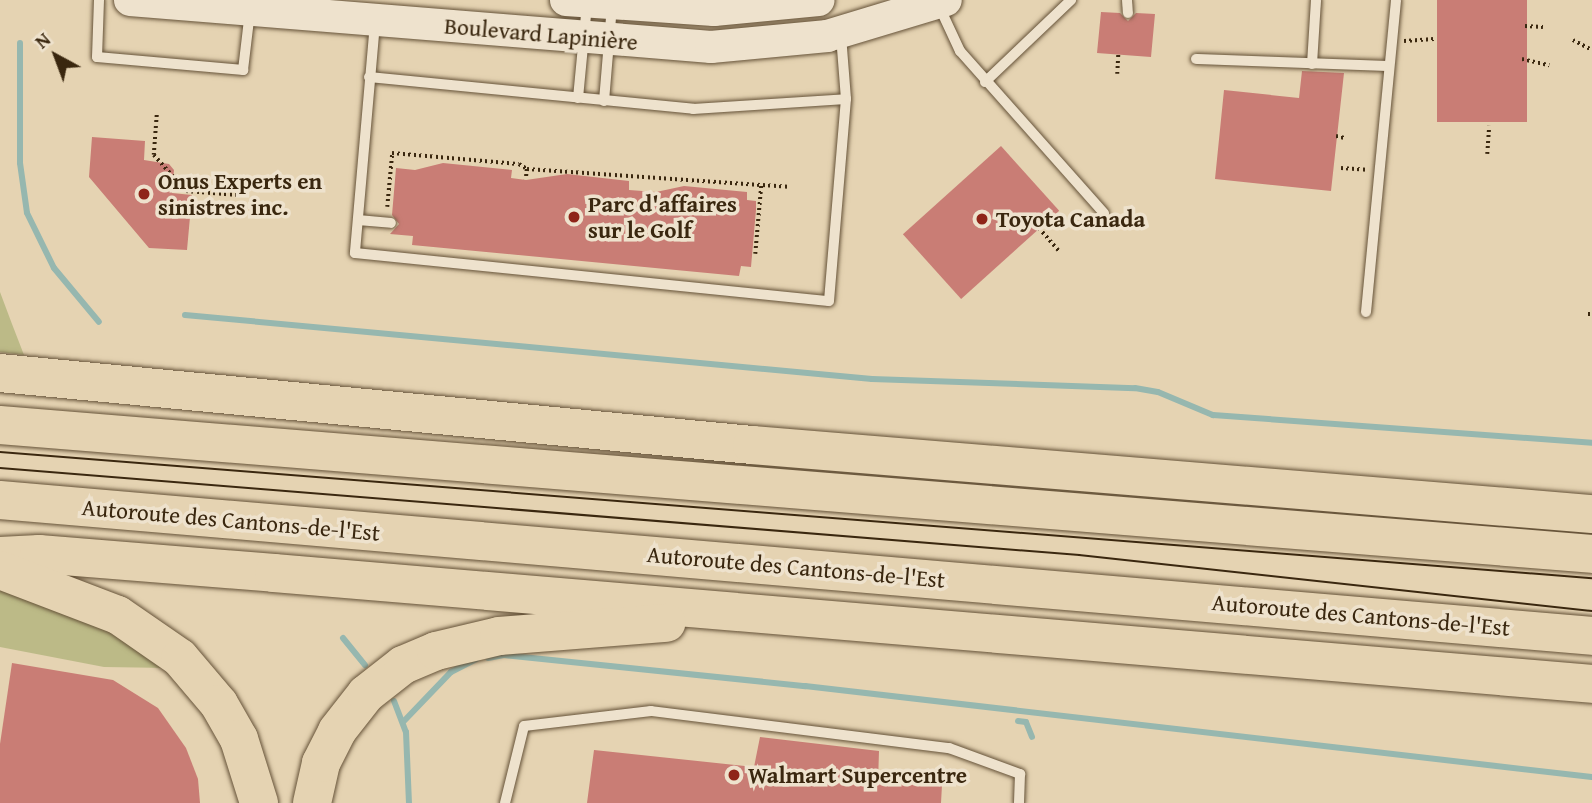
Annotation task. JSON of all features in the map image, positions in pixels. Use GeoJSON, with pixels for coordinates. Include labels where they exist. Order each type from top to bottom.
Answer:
{"type":"FeatureCollection","features":[{"type":"Feature","properties":{"kind":"highway"},"geometry":{"type":"LineString","coordinates":[[11,376],[752,445],[1592,514]]}},
{"type":"Feature","properties":{"kind":"highway"},"geometry":{"type":"LineString","coordinates":[[0,425],[1592,554]]}},
{"type":"Feature","properties":{"kind":"highway","name":"Autoroute des Cantons-de-l'Est"},"geometry":{"type":"LineString","coordinates":[[0,500],[1592,636]]}},
{"type":"Feature","properties":{"kind":"highway"},"geometry":{"type":"LineString","coordinates":[[1519,508],[1592,505]]}},
{"type":"Feature","properties":{"kind":"highway"},"geometry":{"type":"LineString","coordinates":[[0,556],[39,554],[1592,684]]}},
{"type":"Feature","properties":{"kind":"highway"},"geometry":{"type":"LineString","coordinates":[[0,570],[117,615],[180,658],[206,687],[239,739],[259,803]]}},
{"type":"Feature","properties":{"kind":"highway"},"geometry":{"type":"LineString","coordinates":[[312,803],[321,763],[346,718],[377,684],[420,657],[499,636],[759,613]]}},
{"type":"Feature","properties":{"kind":"main road","name":"Boulevard Lapinière"},"geometry":{"type":"LineString","coordinates":[[130,0],[597,39],[750,46],[841,33],[940,1]]}},
{"type":"Feature","properties":{"kind":"main road","name":"Boulevard Lapinière"},"geometry":{"type":"LineString","coordinates":[[589,2],[723,10],[819,0]]}},
{"type":"Feature","properties":{"kind":"lane"},"geometry":{"type":"LineString","coordinates":[[99,0],[97,57],[243,70],[250,10]]}},
{"type":"Feature","properties":{"kind":"lane"},"geometry":{"type":"LineString","coordinates":[[985,82],[1070,0]]}},
{"type":"Feature","properties":{"kind":"lane"},"geometry":{"type":"LineString","coordinates":[[1127,0],[1128,13]]}},
{"type":"Feature","properties":{"kind":"lane"},"geometry":{"type":"LineString","coordinates":[[1312,64],[1316,0]]}},
{"type":"Feature","properties":{"kind":"lane"},"geometry":{"type":"LineString","coordinates":[[1366,312],[1396,0]]}},
{"type":"Feature","properties":{"kind":"lane"},"geometry":{"type":"LineString","coordinates":[[940,1],[955,44],[985,82],[1005,98],[1104,213]]}},
{"type":"Feature","properties":{"kind":"lane"},"geometry":{"type":"LineString","coordinates":[[589,2],[597,39],[604,100]]}},
{"type":"Feature","properties":{"kind":"lane"},"geometry":{"type":"LineString","coordinates":[[578,98],[597,39],[589,2]]}},
{"type":"Feature","properties":{"kind":"lane"},"geometry":{"type":"LineString","coordinates":[[375,20],[355,253],[829,301],[846,99],[841,33]]}},
{"type":"Feature","properties":{"kind":"lane"},"geometry":{"type":"LineString","coordinates":[[1196,59],[1389,66]]}},
{"type":"Feature","properties":{"kind":"lane"},"geometry":{"type":"LineString","coordinates":[[369,77],[578,98],[744,109],[846,99]]}},
{"type":"Feature","properties":{"kind":"lane"},"geometry":{"type":"LineString","coordinates":[[358,220],[389,218]]}},
{"type":"Feature","properties":{"kind":"lane"},"geometry":{"type":"LineString","coordinates":[[505,803],[524,726],[651,712],[949,748],[1020,774],[1019,803]]}},
{"type":"Feature","properties":{"kind":"path"},"geometry":{"type":"LineString","coordinates":[[1525,26],[1543,27]]}},
{"type":"Feature","properties":{"kind":"path"},"geometry":{"type":"LineString","coordinates":[[1392,42],[1434,39]]}},
{"type":"Feature","properties":{"kind":"path"},"geometry":{"type":"LineString","coordinates":[[1573,40],[1592,50]]}},
{"type":"Feature","properties":{"kind":"path"},"geometry":{"type":"LineString","coordinates":[[1117,74],[1118,54]]}},
{"type":"Feature","properties":{"kind":"path"},"geometry":{"type":"LineString","coordinates":[[1522,59],[1549,65]]}},
{"type":"Feature","properties":{"kind":"path"},"geometry":{"type":"LineString","coordinates":[[157,115],[154,155],[186,191],[238,195]]}},
{"type":"Feature","properties":{"kind":"path"},"geometry":{"type":"LineString","coordinates":[[1487,154],[1489,127]]}},
{"type":"Feature","properties":{"kind":"path"},"geometry":{"type":"LineString","coordinates":[[1336,136],[1345,138]]}},
{"type":"Feature","properties":{"kind":"path"},"geometry":{"type":"LineString","coordinates":[[389,218],[392,153],[519,164],[527,169],[577,174],[788,187]]}},
{"type":"Feature","properties":{"kind":"path"},"geometry":{"type":"LineString","coordinates":[[1341,168],[1380,171]]}},
{"type":"Feature","properties":{"kind":"path"},"geometry":{"type":"LineString","coordinates":[[526,180],[527,169]]}},
{"type":"Feature","properties":{"kind":"path"},"geometry":{"type":"LineString","coordinates":[[755,254],[761,185]]}},
{"type":"Feature","properties":{"kind":"path"},"geometry":{"type":"LineString","coordinates":[[1039,228],[1059,251]]}},
{"type":"Feature","properties":{"kind":"shaded area"},"geometry":{"type":"Polygon","coordinates":[[[0,292],[12,324],[24,355],[0,352],[0,292]]]}},
{"type":"Feature","properties":{"kind":"shaded area"},"geometry":{"type":"Polygon","coordinates":[[[0,587],[68,608],[170,668],[104,667],[0,647],[0,587]]]}},
{"type":"Feature","properties":{"kind":"building"},"geometry":{"type":"Polygon","coordinates":[[[1437,0],[1527,0],[1527,122],[1437,122],[1437,0]]]}},
{"type":"Feature","properties":{"kind":"building"},"geometry":{"type":"Polygon","coordinates":[[[1101,12],[1120,13],[1128,21],[1136,13],[1155,14],[1151,57],[1097,53],[1101,12]]]}},
{"type":"Feature","properties":{"kind":"building"},"geometry":{"type":"Polygon","coordinates":[[[1302,71],[1344,73],[1331,191],[1215,179],[1224,90],[1299,98],[1302,71]]]}},
{"type":"Feature","properties":{"kind":"building","name":"Onus Experts en sinistres inc."},"geometry":{"type":"Polygon","coordinates":[[[92,137],[145,141],[144,160],[169,164],[174,170],[172,193],[192,195],[187,250],[149,248],[89,177],[92,137]]]}},
{"type":"Feature","properties":{"kind":"building","name":"Toyota Canada"},"geometry":{"type":"Polygon","coordinates":[[[1001,146],[1059,211],[961,299],[903,234],[1001,146]]]}},
{"type":"Feature","properties":{"kind":"building","name":"Parc d'affaires sur le Golf"},"geometry":{"type":"Polygon","coordinates":[[[443,163],[512,170],[511,178],[526,180],[567,174],[629,181],[629,190],[656,192],[684,186],[747,192],[747,200],[756,201],[751,267],[741,266],[739,276],[412,245],[413,236],[390,234],[399,224],[392,215],[396,168],[415,170],[443,163]]]}},
{"type":"Feature","properties":{"kind":"building"},"geometry":{"type":"Polygon","coordinates":[[[12,663],[113,680],[158,708],[186,748],[198,779],[200,803],[0,803],[0,744],[12,663]]]}},
{"type":"Feature","properties":{"kind":"building","name":"Walmart Supercentre"},"geometry":{"type":"Polygon","coordinates":[[[760,737],[879,751],[878,783],[942,785],[941,803],[587,803],[594,750],[754,767],[760,737]]]}},
{"type":"Feature","properties":{"kind":"waterway"},"geometry":{"type":"LineString","coordinates":[[20,43],[20,163],[27,213],[54,268],[99,322]]}},
{"type":"Feature","properties":{"kind":"waterway"},"geometry":{"type":"LineString","coordinates":[[185,315],[872,379],[1135,388],[1158,392],[1213,415],[1592,443]]}},
{"type":"Feature","properties":{"kind":"waterway"},"geometry":{"type":"LineString","coordinates":[[343,638],[365,665]]}},
{"type":"Feature","properties":{"kind":"waterway"},"geometry":{"type":"LineString","coordinates":[[488,658],[504,655],[805,686],[1592,777]]}},
{"type":"Feature","properties":{"kind":"waterway"},"geometry":{"type":"LineString","coordinates":[[404,721],[451,672],[477,659]]}},
{"type":"Feature","properties":{"kind":"waterway"},"geometry":{"type":"LineString","coordinates":[[394,701],[406,732],[409,803]]}},
{"type":"Feature","properties":{"kind":"waterway"},"geometry":{"type":"LineString","coordinates":[[1018,721],[1026,722],[1032,737]]}},
{"type":"Feature","properties":{"kind":"tram line"},"geometry":{"type":"LineString","coordinates":[[0,452],[1592,578]]}},
{"type":"Feature","properties":{"kind":"tram line"},"geometry":{"type":"LineString","coordinates":[[0,468],[1079,555],[1592,611]]}},
{"type":"Feature","properties":{"kind":"place","name":"Onus Experts en sinistres inc."},"geometry":{"type":"Point","coordinates":[144,194]}},
{"type":"Feature","properties":{"kind":"place","name":"Parc d'affaires sur le Golf"},"geometry":{"type":"Point","coordinates":[574,217]}},
{"type":"Feature","properties":{"kind":"place","name":"Toyota Canada"},"geometry":{"type":"Point","coordinates":[982,219]}},
{"type":"Feature","properties":{"kind":"place","name":"Walmart Supercentre"},"geometry":{"type":"Point","coordinates":[734,775]}}]}
